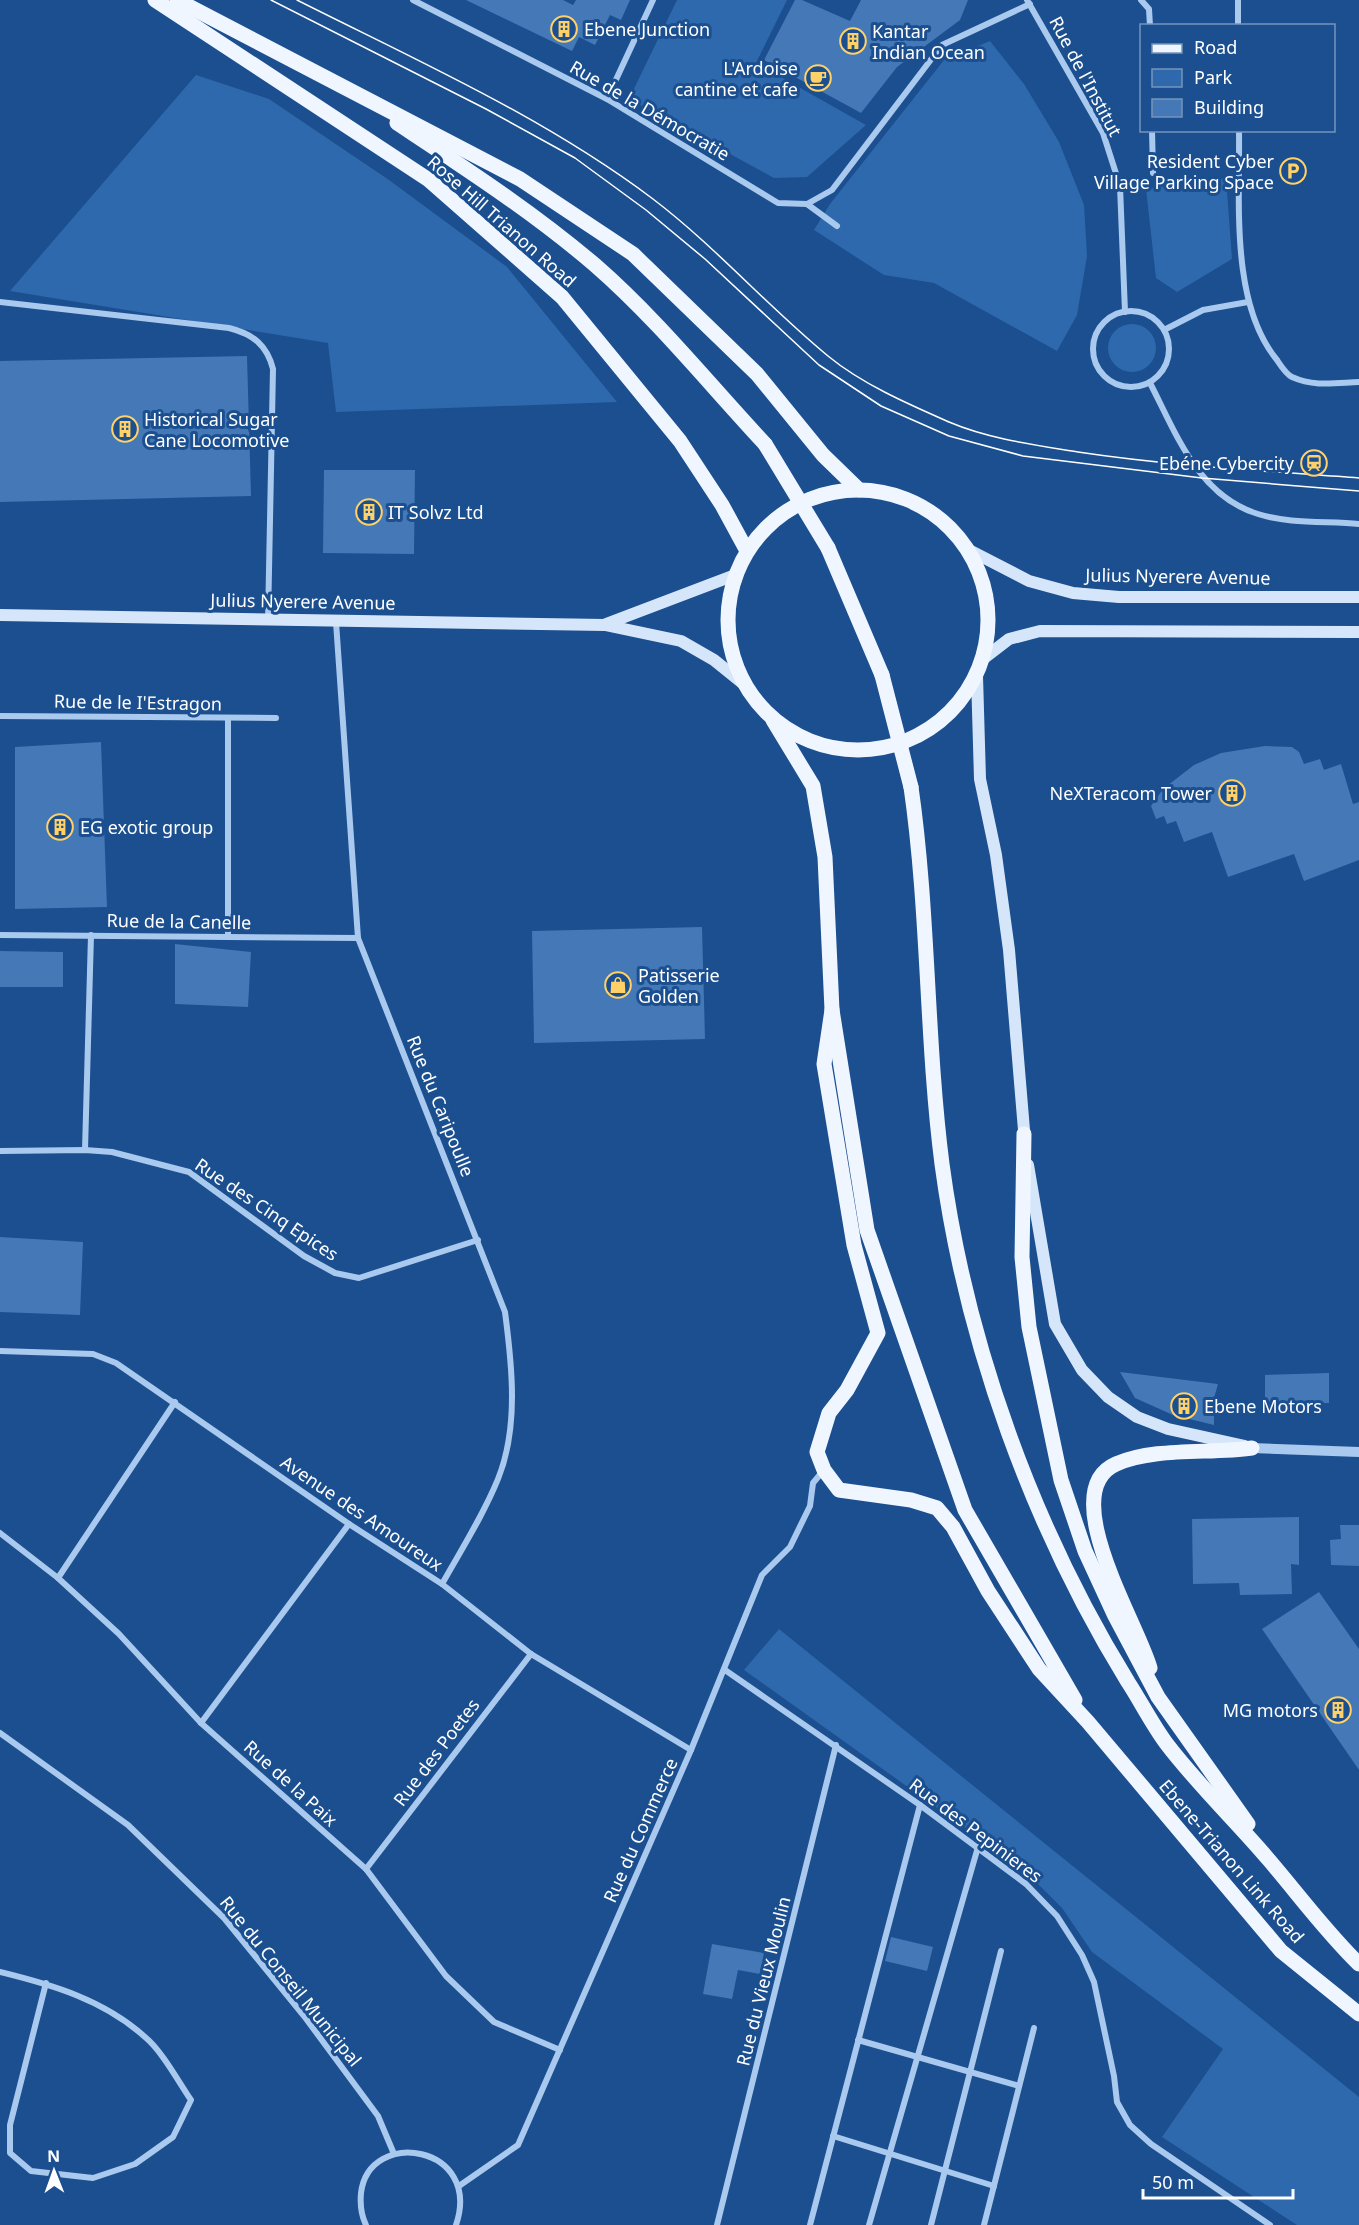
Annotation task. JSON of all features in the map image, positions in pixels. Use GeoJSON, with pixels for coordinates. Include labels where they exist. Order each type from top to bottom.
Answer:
{"type":"FeatureCollection","features":[{"type":"Feature","properties":{"kind":"main road","name":"Rose Hill Trianon Road"},"geometry":{"type":"LineString","coordinates":[[155,0],[429,180],[562,297],[680,441],[722,505],[747,550]]}},
{"type":"Feature","properties":{"kind":"main road"},"geometry":{"type":"LineString","coordinates":[[177,0],[325,75],[520,179],[633,254],[757,374],[823,455],[859,490]]}},
{"type":"Feature","properties":{"kind":"main road"},"geometry":{"type":"LineString","coordinates":[[325,75],[491,186],[545,225],[595,266],[650,318],[765,444],[828,548],[882,675],[911,787],[920,847],[942,1164],[980,1345],[1003,1417],[1059,1555],[1101,1639],[1166,1743],[1269,1860]]}},
{"type":"Feature","properties":{"kind":"main road","name":"Julius Nyerere Avenue"},"geometry":{"type":"LineString","coordinates":[[0,615],[605,625],[681,641],[714,660],[745,685],[773,720],[807,740],[846,750],[886,748],[923,733],[954,709],[977,676],[983,659],[990,622],[985,585],[969,550],[953,529],[932,512],[900,497],[859,490],[816,497],[777,518],[747,550],[735,575],[727,612],[730,650],[745,685]]}},
{"type":"Feature","properties":{"kind":"main road","name":"Julius Nyerere Avenue"},"geometry":{"type":"LineString","coordinates":[[969,550],[1029,581],[1073,593],[1119,597],[1359,597]]}},
{"type":"Feature","properties":{"kind":"main road","name":"Julius Nyerere Avenue"},"geometry":{"type":"LineString","coordinates":[[605,625],[735,575]]}},
{"type":"Feature","properties":{"kind":"main road"},"geometry":{"type":"LineString","coordinates":[[983,659],[1009,639],[1040,631],[1359,632]]}},
{"type":"Feature","properties":{"kind":"main road"},"geometry":{"type":"LineString","coordinates":[[977,676],[980,779],[996,855],[1009,950],[1024,1134],[1055,1324],[1082,1370],[1108,1397],[1137,1417],[1168,1429],[1252,1448]]}},
{"type":"Feature","properties":{"kind":"main road"},"geometry":{"type":"LineString","coordinates":[[773,720],[813,786],[825,857],[832,1010],[867,1230],[965,1510],[1088,1722]]}},
{"type":"Feature","properties":{"kind":"main road"},"geometry":{"type":"LineString","coordinates":[[832,1010],[824,1064],[854,1245],[878,1333],[847,1390],[829,1413],[817,1452],[824,1470],[839,1490],[911,1500],[937,1508],[953,1527],[988,1591],[1039,1669],[1088,1722]]}},
{"type":"Feature","properties":{"kind":"main road"},"geometry":{"type":"LineString","coordinates":[[1024,1134],[1022,1257],[1028,1315],[1062,1480],[1085,1551],[1115,1616],[1158,1697],[1246,1820],[1269,1860]]}},
{"type":"Feature","properties":{"kind":"main road"},"geometry":{"type":"LineString","coordinates":[[1158,1697],[1146,1652],[1107,1566],[1098,1536],[1094,1489],[1107,1469],[1145,1456],[1252,1448]]}},
{"type":"Feature","properties":{"kind":"main road","name":"Ebene-Trianon Link Road"},"geometry":{"type":"LineString","coordinates":[[1088,1722],[1281,1951],[1359,2014]]}},
{"type":"Feature","properties":{"kind":"main road","name":"Ebene-Trianon Link Road"},"geometry":{"type":"LineString","coordinates":[[1269,1860],[1335,1941],[1359,1964]]}},
{"type":"Feature","properties":{"kind":"street","name":"Rue de la Démocratie"},"geometry":{"type":"LineString","coordinates":[[413,0],[607,99],[778,203],[807,204]]}},
{"type":"Feature","properties":{"kind":"street"},"geometry":{"type":"LineString","coordinates":[[607,99],[653,0]]}},
{"type":"Feature","properties":{"kind":"street"},"geometry":{"type":"LineString","coordinates":[[1141,0],[1149,9],[1150,24]]}},
{"type":"Feature","properties":{"kind":"street"},"geometry":{"type":"LineString","coordinates":[[1238,0],[1238,24]]}},
{"type":"Feature","properties":{"kind":"street"},"geometry":{"type":"LineString","coordinates":[[837,226],[807,204],[832,190],[942,45],[1028,2]]}},
{"type":"Feature","properties":{"kind":"street","name":"Rue de l'Institut"},"geometry":{"type":"LineString","coordinates":[[1028,2],[1103,133],[1120,186],[1125,312]]}},
{"type":"Feature","properties":{"kind":"street"},"geometry":{"type":"LineString","coordinates":[[1152,132],[1153,173]]}},
{"type":"Feature","properties":{"kind":"street"},"geometry":{"type":"LineString","coordinates":[[1239,132],[1240,228],[1248,302],[1267,348],[1289,376],[1313,385],[1359,382]]}},
{"type":"Feature","properties":{"kind":"street"},"geometry":{"type":"LineString","coordinates":[[2,301],[229,328],[248,333],[258,340],[270,356],[273,369],[268,621]]}},
{"type":"Feature","properties":{"kind":"street"},"geometry":{"type":"LineString","coordinates":[[1164,330],[1203,310],[1248,302]]}},
{"type":"Feature","properties":{"kind":"street"},"geometry":{"type":"LineString","coordinates":[[1125,312],[1147,315],[1164,330],[1169,341],[1166,365],[1150,383],[1127,387],[1116,384],[1098,370],[1094,358],[1096,334],[1113,316],[1125,312]]}},
{"type":"Feature","properties":{"kind":"street"},"geometry":{"type":"LineString","coordinates":[[1150,383],[1202,478],[1236,506],[1270,517],[1359,524]]}},
{"type":"Feature","properties":{"kind":"street","name":"Rue du Caripoulle"},"geometry":{"type":"LineString","coordinates":[[336,622],[358,938],[505,1312],[511,1363],[511,1412],[499,1478],[442,1584]]}},
{"type":"Feature","properties":{"kind":"street","name":"Rue de le I'Estragon"},"geometry":{"type":"LineString","coordinates":[[0,716],[276,718]]}},
{"type":"Feature","properties":{"kind":"street"},"geometry":{"type":"LineString","coordinates":[[228,718],[228,937]]}},
{"type":"Feature","properties":{"kind":"street","name":"Rue de la Canelle"},"geometry":{"type":"LineString","coordinates":[[0,935],[358,938]]}},
{"type":"Feature","properties":{"kind":"street"},"geometry":{"type":"LineString","coordinates":[[85,1150],[91,935]]}},
{"type":"Feature","properties":{"kind":"street","name":"Rue des Cinq Epices"},"geometry":{"type":"LineString","coordinates":[[0,1151],[112,1152],[189,1172],[304,1257],[335,1272],[359,1278],[478,1240]]}},
{"type":"Feature","properties":{"kind":"street","name":"Avenue des Amoureux"},"geometry":{"type":"LineString","coordinates":[[0,1351],[93,1354],[117,1364],[349,1524],[442,1584],[531,1654],[691,1750]]}},
{"type":"Feature","properties":{"kind":"street"},"geometry":{"type":"LineString","coordinates":[[58,1578],[175,1402]]}},
{"type":"Feature","properties":{"kind":"street"},"geometry":{"type":"LineString","coordinates":[[1252,1448],[1359,1452]]}},
{"type":"Feature","properties":{"kind":"street","name":"Rue du Commerce"},"geometry":{"type":"LineString","coordinates":[[459,2186],[518,2145],[691,1750],[762,1575],[790,1547],[810,1506],[813,1483],[824,1470]]}},
{"type":"Feature","properties":{"kind":"street"},"geometry":{"type":"LineString","coordinates":[[201,1723],[349,1524]]}},
{"type":"Feature","properties":{"kind":"street","name":"Rue de la Paix"},"geometry":{"type":"LineString","coordinates":[[0,1533],[58,1578],[119,1634],[201,1723],[366,1869],[446,1976],[494,2022],[560,2050]]}},
{"type":"Feature","properties":{"kind":"street","name":"Rue des Poetes"},"geometry":{"type":"LineString","coordinates":[[366,1869],[531,1654]]}},
{"type":"Feature","properties":{"kind":"street","name":"Rue des Pepinieres"},"geometry":{"type":"LineString","coordinates":[[725,1670],[836,1745],[978,1846],[1026,1884],[1057,1916],[1082,1955],[1094,1982],[1114,2076],[1117,2102],[1130,2125],[1151,2144],[1270,2225]]}},
{"type":"Feature","properties":{"kind":"street","name":"Rue du Conseil Municipal"},"geometry":{"type":"LineString","coordinates":[[0,1733],[128,1825],[224,1918],[304,2016],[378,2116],[394,2154]]}},
{"type":"Feature","properties":{"kind":"street","name":"Rue du Vieux Moulin"},"geometry":{"type":"LineString","coordinates":[[717,2225],[836,1745]]}},
{"type":"Feature","properties":{"kind":"street"},"geometry":{"type":"LineString","coordinates":[[810,2225],[920,1805]]}},
{"type":"Feature","properties":{"kind":"street"},"geometry":{"type":"LineString","coordinates":[[869,2225],[978,1846]]}},
{"type":"Feature","properties":{"kind":"street"},"geometry":{"type":"LineString","coordinates":[[931,2225],[1001,1951]]}},
{"type":"Feature","properties":{"kind":"street"},"geometry":{"type":"LineString","coordinates":[[0,1972],[46,1983],[88,1998],[146,2037],[191,2100],[173,2137],[135,2164],[93,2178],[31,2171],[10,2153],[10,2125],[46,1983]]}},
{"type":"Feature","properties":{"kind":"street"},"geometry":{"type":"LineString","coordinates":[[984,2225],[1034,2028]]}},
{"type":"Feature","properties":{"kind":"street"},"geometry":{"type":"LineString","coordinates":[[858,2040],[1019,2086]]}},
{"type":"Feature","properties":{"kind":"street"},"geometry":{"type":"LineString","coordinates":[[833,2136],[945,2173],[994,2186]]}},
{"type":"Feature","properties":{"kind":"street"},"geometry":{"type":"LineString","coordinates":[[366,2225],[360,2204],[362,2188],[369,2174],[380,2162],[394,2154],[412,2152],[429,2155],[444,2163],[459,2186],[461,2210],[456,2225]]}},
{"type":"Feature","properties":{"kind":"green space"},"geometry":{"type":"Polygon","coordinates":[[[677,0],[787,0],[756,63],[866,125],[807,177],[774,178],[629,99],[677,0]]]}},
{"type":"Feature","properties":{"kind":"green space"},"geometry":{"type":"Polygon","coordinates":[[[990,41],[1024,84],[1059,142],[1084,205],[1087,256],[1077,315],[1057,351],[934,283],[884,275],[814,230],[830,204],[944,60],[990,41]]]}},
{"type":"Feature","properties":{"kind":"green space"},"geometry":{"type":"Polygon","coordinates":[[[196,75],[269,99],[389,180],[507,267],[617,402],[336,412],[328,343],[10,291],[196,75]]]}},
{"type":"Feature","properties":{"kind":"green space"},"geometry":{"type":"Polygon","coordinates":[[[1226,178],[1232,259],[1177,292],[1156,278],[1146,189],[1226,178]]]}},
{"type":"Feature","properties":{"kind":"green space"},"geometry":{"type":"Polygon","coordinates":[[[1132,324],[1149,331],[1156,348],[1149,365],[1132,372],[1115,365],[1108,348],[1115,331],[1132,324]]]}},
{"type":"Feature","properties":{"kind":"green space"},"geometry":{"type":"Polygon","coordinates":[[[779,1629],[1359,2097],[1359,2225],[1297,2225],[1162,2137],[1223,2049],[1092,1952],[1062,1908],[1024,1870],[744,1670],[779,1629]]]}},
{"type":"Feature","properties":{"kind":"building","name":"Ebene Junction"},"geometry":{"type":"Polygon","coordinates":[[[466,0],[563,0],[573,5],[576,0],[630,0],[621,20],[610,15],[595,45],[579,37],[572,51],[466,0]]]}},
{"type":"Feature","properties":{"kind":"building","name":"Kantar Indian Ocean"},"geometry":{"type":"Polygon","coordinates":[[[795,0],[802,0],[850,21],[861,0],[968,0],[960,20],[897,67],[861,113],[764,60],[795,0]]]}},
{"type":"Feature","properties":{"kind":"building","name":"Historical Sugar Cane Locomotive"},"geometry":{"type":"Polygon","coordinates":[[[247,356],[251,496],[0,502],[0,361],[247,356]]]}},
{"type":"Feature","properties":{"kind":"building","name":"IT Solvz Ltd"},"geometry":{"type":"Polygon","coordinates":[[[324,470],[415,470],[414,554],[323,553],[324,470]]]}},
{"type":"Feature","properties":{"kind":"building","name":"EG exotic group"},"geometry":{"type":"Polygon","coordinates":[[[101,742],[107,907],[15,909],[15,747],[101,742]]]}},
{"type":"Feature","properties":{"kind":"building"},"geometry":{"type":"Polygon","coordinates":[[[1265,746],[1292,747],[1299,752],[1304,764],[1320,759],[1324,770],[1341,764],[1353,804],[1359,802],[1359,860],[1304,881],[1294,854],[1228,877],[1212,832],[1184,842],[1176,821],[1167,824],[1164,816],[1156,819],[1151,806],[1163,789],[1194,765],[1221,753],[1265,746]]]}},
{"type":"Feature","properties":{"kind":"building","name":"Patisserie Golden"},"geometry":{"type":"Polygon","coordinates":[[[702,927],[705,1039],[534,1043],[532,931],[702,927]]]}},
{"type":"Feature","properties":{"kind":"building"},"geometry":{"type":"Polygon","coordinates":[[[175,944],[251,952],[248,1007],[175,1004],[175,944]]]}},
{"type":"Feature","properties":{"kind":"building"},"geometry":{"type":"Polygon","coordinates":[[[0,951],[63,952],[63,987],[0,987],[0,951]]]}},
{"type":"Feature","properties":{"kind":"building"},"geometry":{"type":"Polygon","coordinates":[[[0,1237],[83,1242],[80,1315],[0,1312],[0,1237]]]}},
{"type":"Feature","properties":{"kind":"building","name":"Ebene Motors"},"geometry":{"type":"Polygon","coordinates":[[[1120,1372],[1218,1384],[1214,1398],[1214,1425],[1173,1415],[1135,1398],[1120,1372]]]}},
{"type":"Feature","properties":{"kind":"building"},"geometry":{"type":"Polygon","coordinates":[[[1329,1373],[1329,1403],[1265,1404],[1265,1375],[1329,1373]]]}},
{"type":"Feature","properties":{"kind":"building"},"geometry":{"type":"Polygon","coordinates":[[[1299,1517],[1299,1565],[1291,1564],[1292,1594],[1240,1595],[1239,1583],[1193,1584],[1192,1519],[1299,1517]]]}},
{"type":"Feature","properties":{"kind":"building"},"geometry":{"type":"Polygon","coordinates":[[[1340,1525],[1359,1525],[1359,1566],[1331,1565],[1330,1540],[1341,1539],[1340,1525]]]}},
{"type":"Feature","properties":{"kind":"building","name":"MG motors"},"geometry":{"type":"Polygon","coordinates":[[[1319,1592],[1359,1649],[1359,1770],[1262,1629],[1319,1592]]]}},
{"type":"Feature","properties":{"kind":"building"},"geometry":{"type":"Polygon","coordinates":[[[891,1937],[933,1947],[927,1971],[885,1961],[891,1937]]]}},
{"type":"Feature","properties":{"kind":"building"},"geometry":{"type":"Polygon","coordinates":[[[712,1944],[764,1953],[760,1974],[738,1970],[732,1999],[703,1994],[712,1944]]]}},
{"type":"Feature","properties":{"kind":"tram line"},"geometry":{"type":"LineString","coordinates":[[271,0],[486,109],[575,158],[646,210],[705,259],[819,365],[881,406],[949,436],[1023,456],[1202,478],[1359,491]]}},
{"type":"Feature","properties":{"kind":"tram line"},"geometry":{"type":"LineString","coordinates":[[297,0],[480,92],[611,169],[676,217],[806,337],[841,366],[886,393],[949,422],[1012,441],[1113,457],[1183,465],[1359,478]]}},
{"type":"Feature","properties":{"kind":"place","name":"Ebene Junction"},"geometry":{"type":"Point","coordinates":[564,29]}},
{"type":"Feature","properties":{"kind":"place","name":"Kantar Indian Ocean"},"geometry":{"type":"Point","coordinates":[853,41]}},
{"type":"Feature","properties":{"kind":"place","name":"L'Ardoise cantine et cafe"},"geometry":{"type":"Point","coordinates":[818,78]}},
{"type":"Feature","properties":{"kind":"place","name":"Resident Cyber Village Parking Space"},"geometry":{"type":"Point","coordinates":[1293,171]}},
{"type":"Feature","properties":{"kind":"place","name":"Historical Sugar Cane Locomotive"},"geometry":{"type":"Point","coordinates":[125,429]}},
{"type":"Feature","properties":{"kind":"place","name":"Ebéne Cybercity"},"geometry":{"type":"Point","coordinates":[1314,463]}},
{"type":"Feature","properties":{"kind":"place","name":"IT Solvz Ltd"},"geometry":{"type":"Point","coordinates":[369,512]}},
{"type":"Feature","properties":{"kind":"place","name":"NeXTeracom Tower"},"geometry":{"type":"Point","coordinates":[1232,793]}},
{"type":"Feature","properties":{"kind":"place","name":"EG exotic group"},"geometry":{"type":"Point","coordinates":[60,827]}},
{"type":"Feature","properties":{"kind":"place","name":"Patisserie Golden"},"geometry":{"type":"Point","coordinates":[618,985]}},
{"type":"Feature","properties":{"kind":"place","name":"Ebene Motors"},"geometry":{"type":"Point","coordinates":[1184,1406]}},
{"type":"Feature","properties":{"kind":"place","name":"MG motors"},"geometry":{"type":"Point","coordinates":[1338,1710]}}]}
